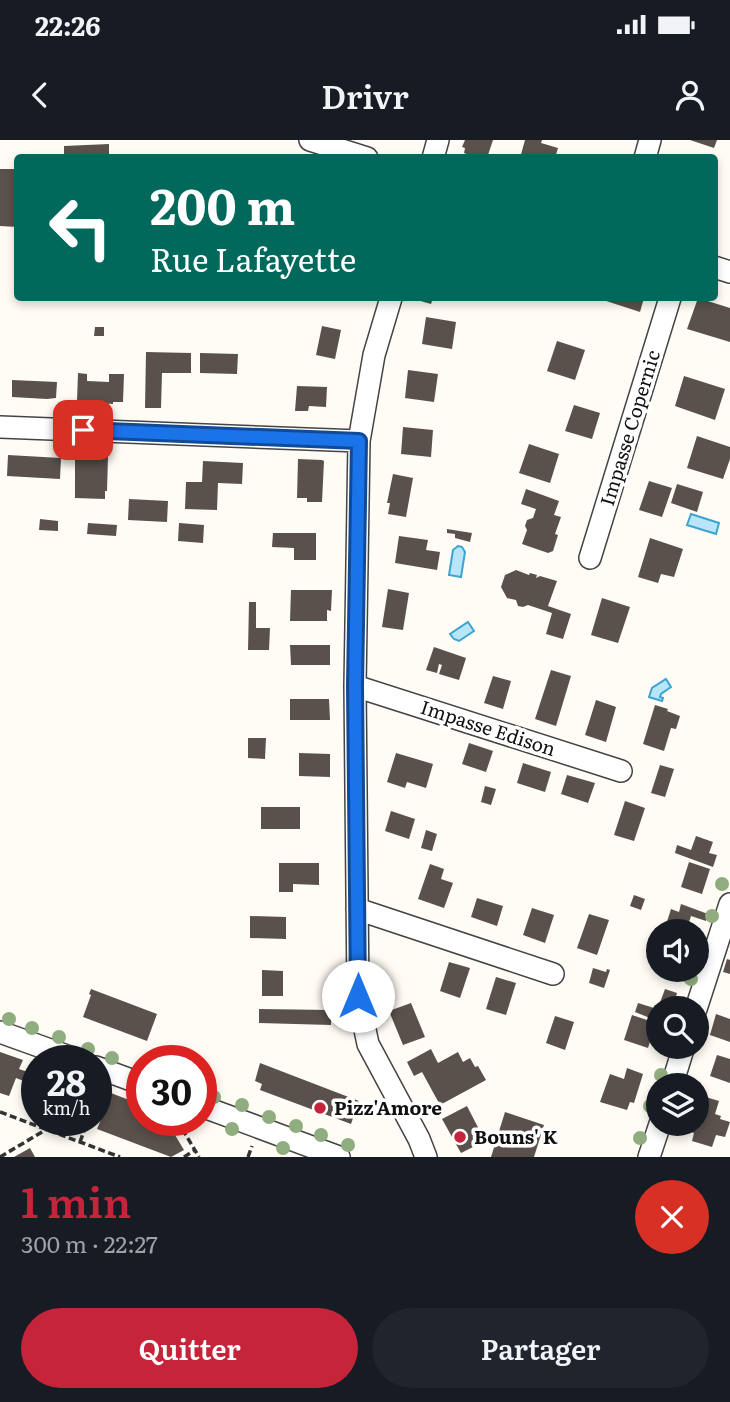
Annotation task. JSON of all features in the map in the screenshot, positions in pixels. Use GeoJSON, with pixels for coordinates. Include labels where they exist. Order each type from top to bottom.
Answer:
{"type":"FeatureCollection","features":[{"type":"Feature","properties":{"kind":"street"},"geometry":{"type":"LineString","coordinates":[[310,140],[354,154]]}},
{"type":"Feature","properties":{"kind":"street"},"geometry":{"type":"LineString","coordinates":[[390,301],[374,355],[359,441],[355,686],[358,996],[368,1044],[426,1157]]}},
{"type":"Feature","properties":{"kind":"street","name":"Impasse Copernic"},"geometry":{"type":"LineString","coordinates":[[590,558],[669,301]]}},
{"type":"Feature","properties":{"kind":"street"},"geometry":{"type":"LineString","coordinates":[[0,427],[359,441]]}},
{"type":"Feature","properties":{"kind":"street","name":"Impasse Edison"},"geometry":{"type":"LineString","coordinates":[[355,686],[621,771]]}},
{"type":"Feature","properties":{"kind":"street"},"geometry":{"type":"LineString","coordinates":[[700,996],[730,904]]}},
{"type":"Feature","properties":{"kind":"street"},"geometry":{"type":"LineString","coordinates":[[357,909],[553,974]]}},
{"type":"Feature","properties":{"kind":"street"},"geometry":{"type":"LineString","coordinates":[[0,1032],[36,1045]]}},
{"type":"Feature","properties":{"kind":"street"},"geometry":{"type":"LineString","coordinates":[[217,1112],[339,1157]]}},
{"type":"Feature","properties":{"kind":"street"},"geometry":{"type":"LineString","coordinates":[[649,1157],[656,1136]]}},
{"type":"Feature","properties":{"kind":"path"},"geometry":{"type":"LineString","coordinates":[[0,1112],[21,1120]]}},
{"type":"Feature","properties":{"kind":"path"},"geometry":{"type":"LineString","coordinates":[[0,1157],[35,1136]]}},
{"type":"Feature","properties":{"kind":"path"},"geometry":{"type":"LineString","coordinates":[[65,1136],[120,1157]]}},
{"type":"Feature","properties":{"kind":"path"},"geometry":{"type":"LineString","coordinates":[[80,1142],[82,1136]]}},
{"type":"Feature","properties":{"kind":"path"},"geometry":{"type":"LineString","coordinates":[[187,1136],[199,1157]]}},
{"type":"Feature","properties":{"kind":"path"},"geometry":{"type":"LineString","coordinates":[[184,1157],[195,1150]]}},
{"type":"Feature","properties":{"kind":"water"},"geometry":{"type":"Polygon","coordinates":[[[691,514],[719,523],[716,534],[687,525],[691,514]]]}},
{"type":"Feature","properties":{"kind":"water"},"geometry":{"type":"Polygon","coordinates":[[[458,546],[465,552],[461,577],[449,575],[453,550],[458,546]]]}},
{"type":"Feature","properties":{"kind":"water"},"geometry":{"type":"Polygon","coordinates":[[[468,622],[474,631],[459,641],[454,639],[450,634],[468,622]]]}},
{"type":"Feature","properties":{"kind":"water"},"geometry":{"type":"Polygon","coordinates":[[[666,679],[671,687],[661,694],[662,701],[649,697],[652,688],[666,679]]]}},
{"type":"Feature","properties":{"kind":"building"},"geometry":{"type":"Polygon","coordinates":[[[465,140],[493,140],[488,154],[467,154],[462,147],[465,140]]]}},
{"type":"Feature","properties":{"kind":"building"},"geometry":{"type":"Polygon","coordinates":[[[525,140],[542,140],[541,143],[558,148],[556,154],[521,154],[525,140]]]}},
{"type":"Feature","properties":{"kind":"building"},"geometry":{"type":"Polygon","coordinates":[[[690,140],[717,140],[714,148],[690,140]]]}},
{"type":"Feature","properties":{"kind":"building"},"geometry":{"type":"Polygon","coordinates":[[[109,144],[109,154],[64,154],[64,146],[109,144]]]}},
{"type":"Feature","properties":{"kind":"building"},"geometry":{"type":"Polygon","coordinates":[[[0,169],[14,169],[14,227],[0,226],[0,169]]]}},
{"type":"Feature","properties":{"kind":"building"},"geometry":{"type":"Polygon","coordinates":[[[606,301],[643,301],[640,312],[606,301]]]}},
{"type":"Feature","properties":{"kind":"building"},"geometry":{"type":"Polygon","coordinates":[[[697,301],[708,301],[730,308],[730,342],[687,329],[697,301]]]}},
{"type":"Feature","properties":{"kind":"building"},"geometry":{"type":"Polygon","coordinates":[[[426,317],[456,322],[452,349],[422,344],[426,317]]]}},
{"type":"Feature","properties":{"kind":"building"},"geometry":{"type":"Polygon","coordinates":[[[322,326],[341,330],[335,359],[316,355],[322,326]]]}},
{"type":"Feature","properties":{"kind":"building"},"geometry":{"type":"Polygon","coordinates":[[[95,327],[104,327],[104,336],[94,336],[95,327]]]}},
{"type":"Feature","properties":{"kind":"building"},"geometry":{"type":"Polygon","coordinates":[[[557,341],[585,350],[575,380],[547,371],[557,341]]]}},
{"type":"Feature","properties":{"kind":"building"},"geometry":{"type":"Polygon","coordinates":[[[146,352],[191,353],[191,373],[162,373],[161,408],[145,408],[146,352]]]}},
{"type":"Feature","properties":{"kind":"building"},"geometry":{"type":"Polygon","coordinates":[[[200,353],[238,354],[237,374],[200,373],[200,353]]]}},
{"type":"Feature","properties":{"kind":"building"},"geometry":{"type":"Polygon","coordinates":[[[408,370],[438,374],[434,402],[405,398],[408,370]]]}},
{"type":"Feature","properties":{"kind":"building"},"geometry":{"type":"Polygon","coordinates":[[[78,373],[87,374],[87,381],[109,382],[109,374],[124,374],[123,402],[113,404],[77,401],[78,373]]]}},
{"type":"Feature","properties":{"kind":"building"},"geometry":{"type":"Polygon","coordinates":[[[684,376],[725,389],[715,420],[675,406],[684,376]]]}},
{"type":"Feature","properties":{"kind":"building"},"geometry":{"type":"Polygon","coordinates":[[[12,380],[57,382],[56,398],[12,397],[12,380]]]}},
{"type":"Feature","properties":{"kind":"building"},"geometry":{"type":"Polygon","coordinates":[[[297,386],[327,387],[326,407],[309,406],[308,411],[295,411],[297,386]]]}},
{"type":"Feature","properties":{"kind":"building"},"geometry":{"type":"Polygon","coordinates":[[[574,405],[600,413],[592,439],[565,431],[574,405]]]}},
{"type":"Feature","properties":{"kind":"building"},"geometry":{"type":"Polygon","coordinates":[[[403,427],[433,430],[431,457],[401,454],[403,427]]]}},
{"type":"Feature","properties":{"kind":"building"},"geometry":{"type":"Polygon","coordinates":[[[697,436],[730,447],[730,459],[723,479],[687,468],[697,436]]]}},
{"type":"Feature","properties":{"kind":"building"},"geometry":{"type":"Polygon","coordinates":[[[529,444],[559,454],[550,483],[519,473],[529,444]]]}},
{"type":"Feature","properties":{"kind":"building"},"geometry":{"type":"Polygon","coordinates":[[[8,455],[61,458],[60,479],[7,476],[8,455]]]}},
{"type":"Feature","properties":{"kind":"building"},"geometry":{"type":"Polygon","coordinates":[[[75,456],[108,457],[105,499],[75,498],[75,456]]]}},
{"type":"Feature","properties":{"kind":"building"},"geometry":{"type":"Polygon","coordinates":[[[298,459],[324,461],[322,502],[307,502],[307,498],[297,498],[298,459]]]}},
{"type":"Feature","properties":{"kind":"building"},"geometry":{"type":"Polygon","coordinates":[[[203,461],[243,463],[242,484],[218,483],[217,510],[185,509],[186,482],[202,482],[203,461]]]}},
{"type":"Feature","properties":{"kind":"building"},"geometry":{"type":"Polygon","coordinates":[[[393,474],[413,478],[406,517],[388,514],[390,503],[387,503],[393,474]]]}},
{"type":"Feature","properties":{"kind":"building"},"geometry":{"type":"Polygon","coordinates":[[[649,481],[672,488],[662,517],[639,510],[649,481]]]}},
{"type":"Feature","properties":{"kind":"building"},"geometry":{"type":"Polygon","coordinates":[[[677,484],[703,492],[697,512],[671,503],[677,484]]]}},
{"type":"Feature","properties":{"kind":"building"},"geometry":{"type":"Polygon","coordinates":[[[526,489],[559,501],[554,515],[561,517],[555,534],[558,535],[553,551],[548,553],[522,544],[527,520],[533,518],[536,509],[521,504],[526,489]]]}},
{"type":"Feature","properties":{"kind":"building"},"geometry":{"type":"Polygon","coordinates":[[[129,499],[168,501],[167,522],[128,520],[129,499]]]}},
{"type":"Feature","properties":{"kind":"building"},"geometry":{"type":"Polygon","coordinates":[[[40,519],[58,521],[58,531],[39,530],[40,519]]]}},
{"type":"Feature","properties":{"kind":"building"},"geometry":{"type":"Polygon","coordinates":[[[88,523],[117,525],[116,536],[87,534],[88,523]]]}},
{"type":"Feature","properties":{"kind":"building"},"geometry":{"type":"Polygon","coordinates":[[[179,523],[204,525],[203,543],[178,541],[179,523]]]}},
{"type":"Feature","properties":{"kind":"building"},"geometry":{"type":"Polygon","coordinates":[[[447,529],[472,533],[470,542],[455,538],[455,534],[447,533],[447,529]]]}},
{"type":"Feature","properties":{"kind":"building"},"geometry":{"type":"Polygon","coordinates":[[[273,533],[316,533],[316,560],[294,560],[294,548],[272,547],[273,533]]]}},
{"type":"Feature","properties":{"kind":"building"},"geometry":{"type":"Polygon","coordinates":[[[399,536],[428,540],[426,550],[440,552],[437,570],[395,563],[399,536]]]}},
{"type":"Feature","properties":{"kind":"building"},"geometry":{"type":"Polygon","coordinates":[[[650,538],[683,549],[674,577],[661,574],[658,583],[638,577],[650,538]]]}},
{"type":"Feature","properties":{"kind":"building"},"geometry":{"type":"Polygon","coordinates":[[[516,570],[537,575],[536,578],[540,576],[557,581],[548,606],[571,614],[563,639],[546,634],[552,613],[528,605],[518,606],[516,600],[507,598],[501,587],[505,575],[516,570]]]}},
{"type":"Feature","properties":{"kind":"building"},"geometry":{"type":"Polygon","coordinates":[[[388,589],[409,593],[403,630],[382,627],[388,589]]]}},
{"type":"Feature","properties":{"kind":"building"},"geometry":{"type":"Polygon","coordinates":[[[291,590],[332,590],[331,611],[327,610],[327,621],[290,621],[291,590]]]}},
{"type":"Feature","properties":{"kind":"building"},"geometry":{"type":"Polygon","coordinates":[[[602,598],[630,607],[618,643],[591,635],[602,598]]]}},
{"type":"Feature","properties":{"kind":"building"},"geometry":{"type":"Polygon","coordinates":[[[249,602],[256,602],[256,628],[270,628],[269,650],[248,650],[249,602]]]}},
{"type":"Feature","properties":{"kind":"building"},"geometry":{"type":"Polygon","coordinates":[[[290,645],[330,645],[330,665],[291,665],[290,645]]]}},
{"type":"Feature","properties":{"kind":"building"},"geometry":{"type":"Polygon","coordinates":[[[434,647],[466,658],[459,680],[439,674],[442,665],[439,664],[437,673],[426,670],[434,647]]]}},
{"type":"Feature","properties":{"kind":"building"},"geometry":{"type":"Polygon","coordinates":[[[551,670],[571,676],[556,726],[535,719],[551,670]]]}},
{"type":"Feature","properties":{"kind":"building"},"geometry":{"type":"Polygon","coordinates":[[[493,676],[511,681],[503,709],[484,703],[493,676]]]}},
{"type":"Feature","properties":{"kind":"building"},"geometry":{"type":"Polygon","coordinates":[[[290,699],[329,699],[330,720],[290,720],[290,699]]]}},
{"type":"Feature","properties":{"kind":"building"},"geometry":{"type":"Polygon","coordinates":[[[596,700],[616,707],[606,742],[585,735],[596,700]]]}},
{"type":"Feature","properties":{"kind":"building"},"geometry":{"type":"Polygon","coordinates":[[[655,705],[680,716],[676,729],[671,728],[664,751],[643,744],[655,705]]]}},
{"type":"Feature","properties":{"kind":"building"},"geometry":{"type":"Polygon","coordinates":[[[248,738],[266,738],[265,759],[248,758],[248,738]]]}},
{"type":"Feature","properties":{"kind":"building"},"geometry":{"type":"Polygon","coordinates":[[[469,743],[493,751],[486,772],[462,764],[469,743]]]}},
{"type":"Feature","properties":{"kind":"building"},"geometry":{"type":"Polygon","coordinates":[[[299,753],[330,754],[330,777],[299,776],[299,753]]]}},
{"type":"Feature","properties":{"kind":"building"},"geometry":{"type":"Polygon","coordinates":[[[396,753],[433,764],[426,788],[407,782],[405,788],[387,782],[396,753]]]}},
{"type":"Feature","properties":{"kind":"building"},"geometry":{"type":"Polygon","coordinates":[[[523,763],[551,772],[545,792],[517,783],[523,763]]]}},
{"type":"Feature","properties":{"kind":"building"},"geometry":{"type":"Polygon","coordinates":[[[660,765],[674,769],[665,797],[651,793],[660,765]]]}},
{"type":"Feature","properties":{"kind":"building"},"geometry":{"type":"Polygon","coordinates":[[[567,775],[595,783],[588,803],[561,794],[567,775]]]}},
{"type":"Feature","properties":{"kind":"building"},"geometry":{"type":"Polygon","coordinates":[[[485,786],[496,789],[491,805],[481,802],[485,786]]]}},
{"type":"Feature","properties":{"kind":"building"},"geometry":{"type":"Polygon","coordinates":[[[625,801],[645,808],[634,841],[614,835],[625,801]]]}},
{"type":"Feature","properties":{"kind":"building"},"geometry":{"type":"Polygon","coordinates":[[[261,807],[300,807],[300,829],[261,829],[261,807]]]}},
{"type":"Feature","properties":{"kind":"building"},"geometry":{"type":"Polygon","coordinates":[[[391,811],[415,819],[409,839],[385,831],[391,811]]]}},
{"type":"Feature","properties":{"kind":"building"},"geometry":{"type":"Polygon","coordinates":[[[426,830],[437,834],[432,851],[421,848],[426,830]]]}},
{"type":"Feature","properties":{"kind":"building"},"geometry":{"type":"Polygon","coordinates":[[[696,836],[713,842],[709,853],[717,855],[713,867],[675,853],[677,845],[691,850],[696,836]]]}},
{"type":"Feature","properties":{"kind":"building"},"geometry":{"type":"Polygon","coordinates":[[[689,862],[710,869],[702,894],[681,887],[689,862]]]}},
{"type":"Feature","properties":{"kind":"building"},"geometry":{"type":"Polygon","coordinates":[[[279,863],[319,863],[319,885],[293,884],[293,892],[279,892],[279,863]]]}},
{"type":"Feature","properties":{"kind":"building"},"geometry":{"type":"Polygon","coordinates":[[[430,864],[444,869],[441,879],[453,883],[444,908],[418,899],[430,864]]]}},
{"type":"Feature","properties":{"kind":"building"},"geometry":{"type":"Polygon","coordinates":[[[634,895],[645,899],[641,910],[630,906],[634,895]]]}},
{"type":"Feature","properties":{"kind":"building"},"geometry":{"type":"Polygon","coordinates":[[[477,898],[503,906],[497,926],[471,917],[477,898]]]}},
{"type":"Feature","properties":{"kind":"building"},"geometry":{"type":"Polygon","coordinates":[[[681,904],[708,914],[707,919],[691,916],[690,919],[668,919],[671,909],[679,912],[681,904]]]}},
{"type":"Feature","properties":{"kind":"building"},"geometry":{"type":"Polygon","coordinates":[[[532,908],[554,915],[545,943],[523,935],[532,908]]]}},
{"type":"Feature","properties":{"kind":"building"},"geometry":{"type":"Polygon","coordinates":[[[589,914],[609,920],[597,955],[577,948],[589,914]]]}},
{"type":"Feature","properties":{"kind":"building"},"geometry":{"type":"Polygon","coordinates":[[[250,916],[286,917],[286,939],[250,938],[250,916]]]}},
{"type":"Feature","properties":{"kind":"building"},"geometry":{"type":"Polygon","coordinates":[[[727,959],[730,960],[730,974],[723,972],[727,959]]]}},
{"type":"Feature","properties":{"kind":"building"},"geometry":{"type":"Polygon","coordinates":[[[449,962],[470,968],[460,998],[440,991],[449,962]]]}},
{"type":"Feature","properties":{"kind":"building"},"geometry":{"type":"Polygon","coordinates":[[[593,968],[606,972],[607,969],[610,970],[604,988],[589,983],[593,968]]]}},
{"type":"Feature","properties":{"kind":"building"},"geometry":{"type":"Polygon","coordinates":[[[262,970],[283,971],[283,996],[262,996],[262,970]]]}},
{"type":"Feature","properties":{"kind":"building"},"geometry":{"type":"Polygon","coordinates":[[[496,977],[516,983],[506,1015],[486,1009],[496,977]]]}},
{"type":"Feature","properties":{"kind":"building"},"geometry":{"type":"Polygon","coordinates":[[[91,989],[157,1014],[147,1041],[83,1017],[91,989]]]}},
{"type":"Feature","properties":{"kind":"building"},"geometry":{"type":"Polygon","coordinates":[[[665,989],[677,993],[676,996],[662,996],[665,989]]]}},
{"type":"Feature","properties":{"kind":"building"},"geometry":{"type":"Polygon","coordinates":[[[411,1003],[425,1037],[403,1045],[389,1011],[411,1003]]]}},
{"type":"Feature","properties":{"kind":"building"},"geometry":{"type":"Polygon","coordinates":[[[638,1003],[646,1006],[646,1016],[635,1012],[638,1003]]]}},
{"type":"Feature","properties":{"kind":"building"},"geometry":{"type":"Polygon","coordinates":[[[259,1009],[331,1010],[331,1025],[259,1023],[259,1009]]]}},
{"type":"Feature","properties":{"kind":"building"},"geometry":{"type":"Polygon","coordinates":[[[716,1014],[730,1019],[730,1042],[710,1035],[716,1014]]]}},
{"type":"Feature","properties":{"kind":"building"},"geometry":{"type":"Polygon","coordinates":[[[632,1015],[646,1020],[646,1047],[624,1040],[632,1015]]]}},
{"type":"Feature","properties":{"kind":"building"},"geometry":{"type":"Polygon","coordinates":[[[555,1016],[574,1022],[565,1050],[546,1043],[555,1016]]]}},
{"type":"Feature","properties":{"kind":"building"},"geometry":{"type":"Polygon","coordinates":[[[431,1049],[438,1063],[458,1052],[463,1062],[470,1058],[486,1080],[440,1105],[422,1072],[414,1076],[407,1062],[431,1049]]]}},
{"type":"Feature","properties":{"kind":"building"},"geometry":{"type":"Polygon","coordinates":[[[0,1052],[21,1059],[21,1080],[16,1078],[9,1096],[0,1093],[0,1052]]]}},
{"type":"Feature","properties":{"kind":"building"},"geometry":{"type":"Polygon","coordinates":[[[717,1055],[730,1059],[730,1083],[710,1076],[717,1055]]]}},
{"type":"Feature","properties":{"kind":"building"},"geometry":{"type":"Polygon","coordinates":[[[260,1063],[359,1101],[351,1124],[260,1090],[262,1084],[255,1081],[260,1063]]]}},
{"type":"Feature","properties":{"kind":"building"},"geometry":{"type":"Polygon","coordinates":[[[627,1068],[643,1074],[634,1103],[630,1102],[627,1110],[600,1102],[610,1074],[624,1079],[627,1068]]]}},
{"type":"Feature","properties":{"kind":"building"},"geometry":{"type":"Polygon","coordinates":[[[112,1093],[126,1099],[126,1136],[176,1136],[184,1150],[171,1157],[112,1135],[112,1093]]]}},
{"type":"Feature","properties":{"kind":"building"},"geometry":{"type":"Polygon","coordinates":[[[709,1098],[719,1101],[715,1114],[730,1122],[725,1137],[716,1135],[712,1147],[692,1141],[693,1136],[709,1136],[709,1098]]]}},
{"type":"Feature","properties":{"kind":"building"},"geometry":{"type":"Polygon","coordinates":[[[467,1106],[485,1141],[461,1153],[442,1119],[467,1106]]]}},
{"type":"Feature","properties":{"kind":"building"},"geometry":{"type":"Polygon","coordinates":[[[505,1112],[544,1125],[534,1157],[491,1157],[505,1112]]]}},
{"type":"Feature","properties":{"kind":"building"},"geometry":{"type":"Polygon","coordinates":[[[30,1148],[35,1157],[14,1157],[30,1148]]]}},
{"type":"Feature","properties":{"kind":"place","name":"Pizz'Amore"},"geometry":{"type":"Point","coordinates":[320,1108]}},
{"type":"Feature","properties":{"kind":"place","name":"Bouns' K"},"geometry":{"type":"Point","coordinates":[460,1137]}},
{"type":"Feature","properties":{"kind":"route"},"geometry":{"type":"LineString","coordinates":[[83,430],[359,441],[355,686],[358,996]]}}]}
